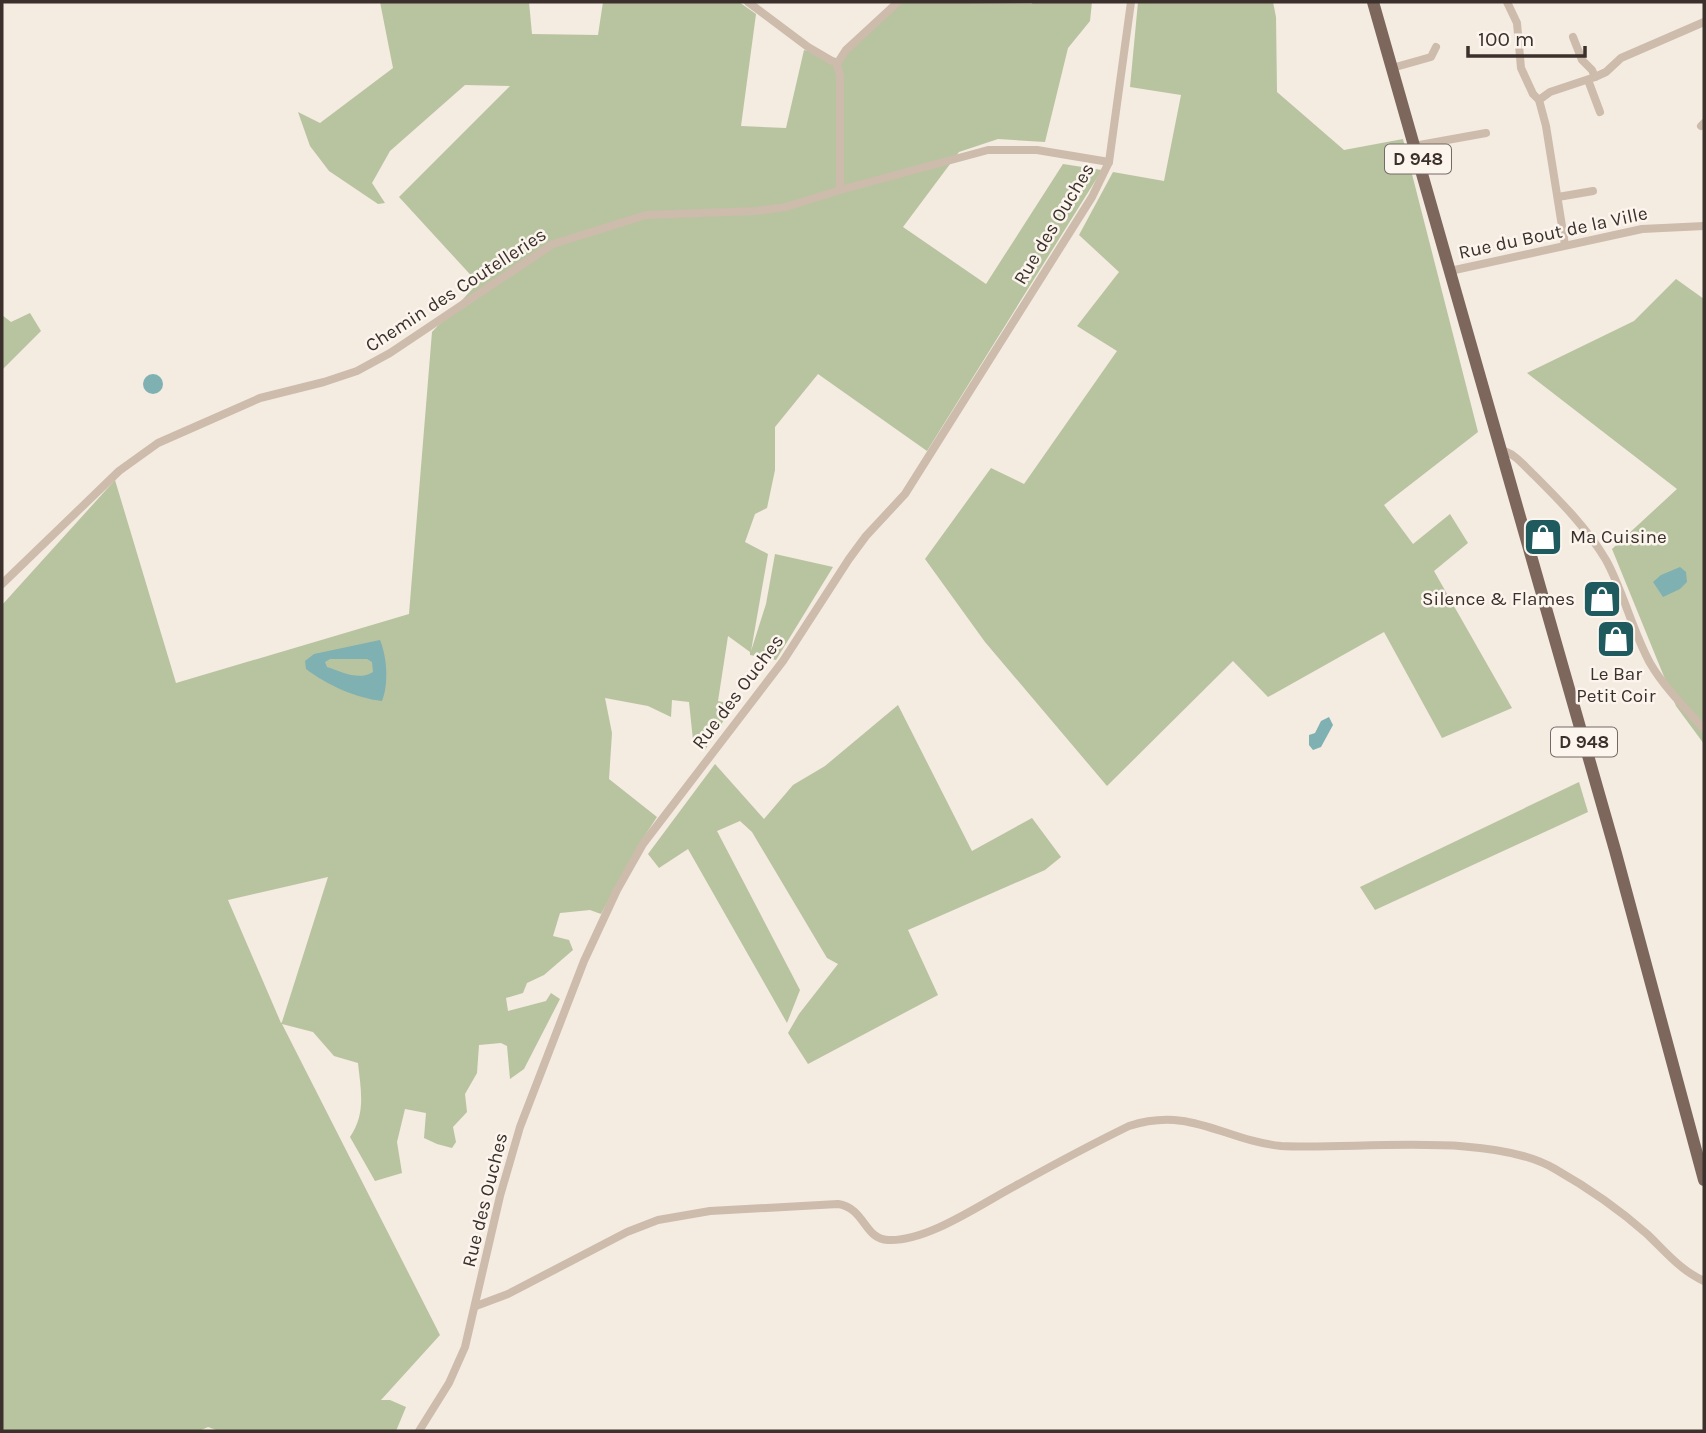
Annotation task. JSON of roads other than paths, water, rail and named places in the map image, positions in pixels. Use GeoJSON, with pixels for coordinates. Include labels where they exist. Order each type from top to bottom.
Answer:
{"type":"FeatureCollection","features":[{"type":"Feature","properties":{"kind":"main road","name":"D 948"},"geometry":{"type":"LineString","coordinates":[[1373,2],[1626,889],[1704,1181]]}},
{"type":"Feature","properties":{"kind":"street"},"geometry":{"type":"LineString","coordinates":[[748,2],[808,47],[836,64],[840,76],[839,190]]}},
{"type":"Feature","properties":{"kind":"street"},"geometry":{"type":"LineString","coordinates":[[836,64],[846,50],[898,2]]}},
{"type":"Feature","properties":{"kind":"street","name":"Rue des Ouches"},"geometry":{"type":"LineString","coordinates":[[419,1431],[458,1366],[468,1338],[500,1196],[520,1127],[579,974],[617,890],[643,844],[783,661],[849,559],[905,494],[1092,197],[1109,162],[1130,2]]}},
{"type":"Feature","properties":{"kind":"street"},"geometry":{"type":"LineString","coordinates":[[1507,2],[1517,23],[1521,68],[1533,94],[1539,100],[1550,146],[1565,245]]}},
{"type":"Feature","properties":{"kind":"street"},"geometry":{"type":"LineString","coordinates":[[1539,100],[1550,92],[1606,72],[1621,58],[1704,22]]}},
{"type":"Feature","properties":{"kind":"street"},"geometry":{"type":"LineString","coordinates":[[1573,37],[1582,60],[1592,70],[1591,79],[1600,112]]}},
{"type":"Feature","properties":{"kind":"street"},"geometry":{"type":"LineString","coordinates":[[1392,68],[1430,57],[1436,47]]}},
{"type":"Feature","properties":{"kind":"street"},"geometry":{"type":"LineString","coordinates":[[1414,146],[1486,133]]}},
{"type":"Feature","properties":{"kind":"street","name":"Chemin des Coutelleries"},"geometry":{"type":"LineString","coordinates":[[2,584],[119,471],[158,443],[260,398],[357,371],[390,353],[553,244],[646,215],[773,209],[988,150],[1037,150],[1109,162]]}},
{"type":"Feature","properties":{"kind":"street"},"geometry":{"type":"LineString","coordinates":[[1558,197],[1593,191]]}},
{"type":"Feature","properties":{"kind":"street","name":"Rue du Bout de la Ville"},"geometry":{"type":"LineString","coordinates":[[1450,271],[1642,229],[1704,226]]}},
{"type":"Feature","properties":{"kind":"street"},"geometry":{"type":"LineString","coordinates":[[1500,450],[1513,456],[1539,480],[1565,506],[1587,534],[1614,576],[1649,661],[1680,703],[1704,729]]}},
{"type":"Feature","properties":{"kind":"street"},"geometry":{"type":"LineString","coordinates":[[476,1306],[508,1294],[636,1228],[684,1214],[838,1204],[856,1212],[872,1234],[880,1239],[908,1237],[952,1221],[1129,1126],[1149,1119],[1175,1118],[1201,1123],[1264,1144],[1281,1146],[1491,1149],[1534,1158],[1590,1192],[1646,1234],[1674,1262],[1704,1281]]}},
{"type":"Feature","properties":{"kind":"water"},"geometry":{"type":"Polygon","coordinates":[[[153,374],[160,377],[163,384],[160,391],[153,394],[146,391],[143,384],[146,377],[153,374]]]}},
{"type":"Feature","properties":{"kind":"water"},"geometry":{"type":"Polygon","coordinates":[[[1680,567],[1686,572],[1687,582],[1680,589],[1663,597],[1653,582],[1661,575],[1680,567]]]}},
{"type":"Feature","properties":{"kind":"water"},"geometry":{"type":"Polygon","coordinates":[[[380,640],[386,670],[386,687],[382,701],[352,694],[314,675],[306,669],[305,661],[314,654],[380,640]],[[330,659],[325,662],[327,667],[362,676],[373,672],[372,662],[367,659],[330,659]]]}},
{"type":"Feature","properties":{"kind":"water"},"geometry":{"type":"Polygon","coordinates":[[[1329,717],[1333,725],[1321,747],[1313,750],[1309,745],[1309,735],[1315,733],[1321,721],[1329,717]]]}},
{"type":"Feature","properties":{"kind":"place","name":"Ma Cuisine"},"geometry":{"type":"Point","coordinates":[1543,537]}},
{"type":"Feature","properties":{"kind":"place","name":"Silence & Flames"},"geometry":{"type":"Point","coordinates":[1602,599]}},
{"type":"Feature","properties":{"kind":"place","name":"Le Bar Petit Coir"},"geometry":{"type":"Point","coordinates":[1616,639]}}]}
